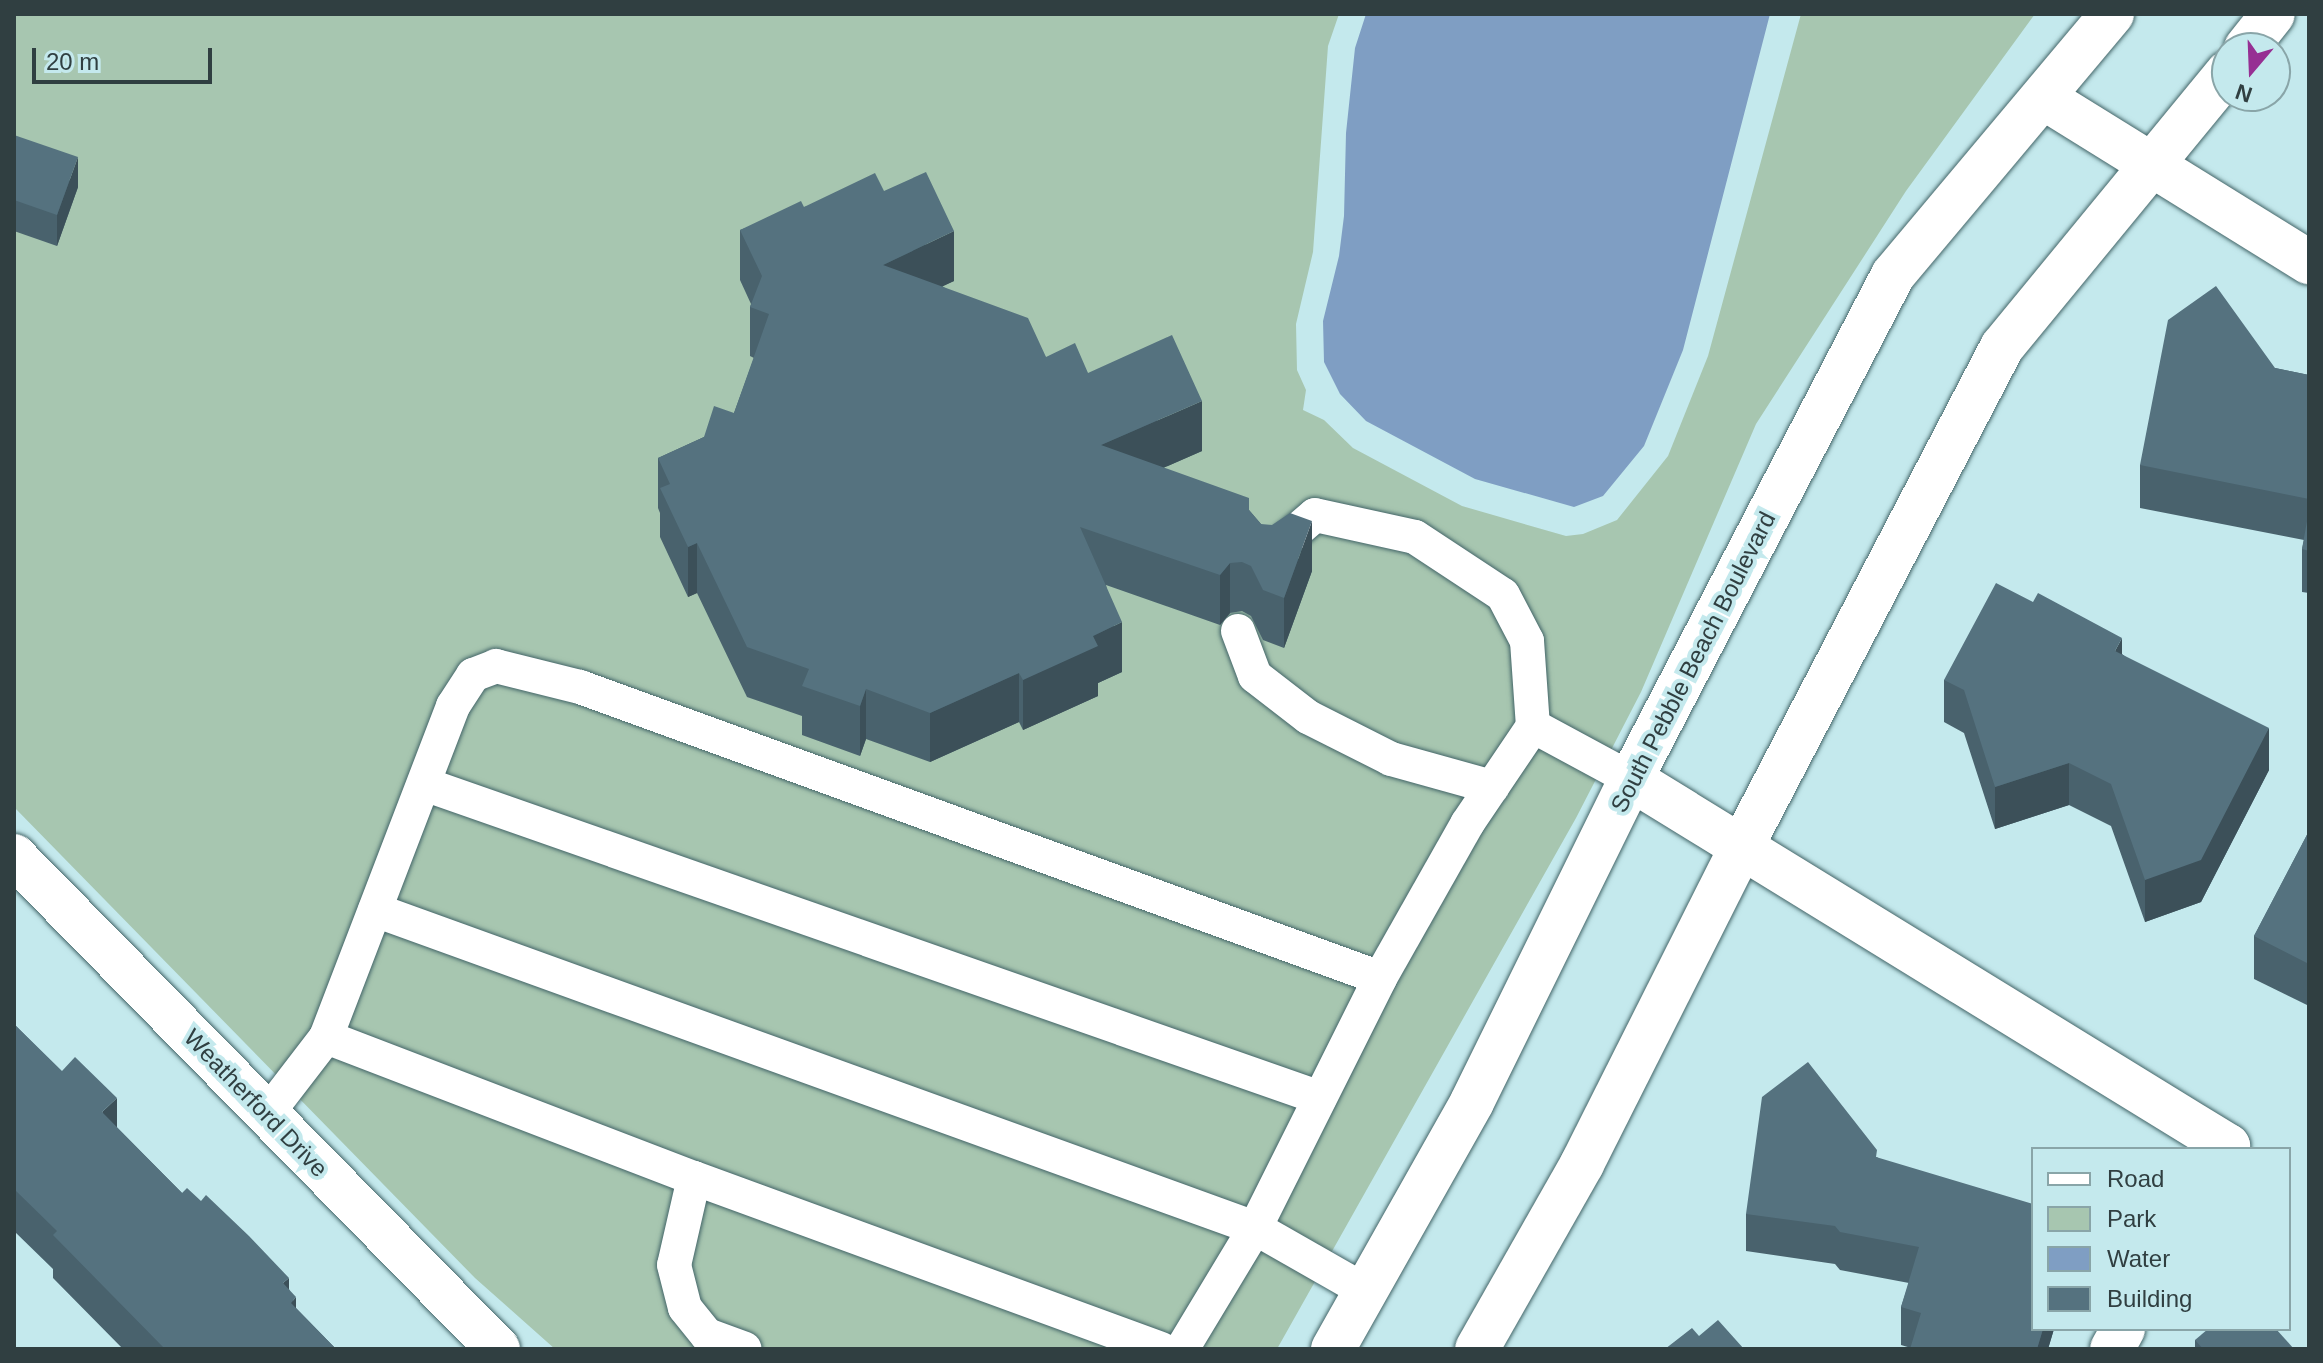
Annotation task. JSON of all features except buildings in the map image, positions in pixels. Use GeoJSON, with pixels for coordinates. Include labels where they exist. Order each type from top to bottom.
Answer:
{"type":"FeatureCollection","features":[{"type":"Feature","properties":{"kind":"street","name":"South Pebble Beach Boulevard"},"geometry":{"type":"LineString","coordinates":[[1333,1349],[1472,1102],[1631,779],[1893,275],[2112,14]]}},
{"type":"Feature","properties":{"kind":"street"},"geometry":{"type":"LineString","coordinates":[[2259,32],[2273,14]]}},
{"type":"Feature","properties":{"kind":"street"},"geometry":{"type":"LineString","coordinates":[[1477,1349],[1582,1164],[1741,848],[2002,347],[2211,93]]}},
{"type":"Feature","properties":{"kind":"street"},"geometry":{"type":"LineString","coordinates":[[2044,98],[2309,262]]}},
{"type":"Feature","properties":{"kind":"street"},"geometry":{"type":"LineString","coordinates":[[1631,779],[2228,1147]]}},
{"type":"Feature","properties":{"kind":"street","name":"Weatherford Drive"},"geometry":{"type":"LineString","coordinates":[[14,856],[498,1349]]}},
{"type":"Feature","properties":{"kind":"street"},"geometry":{"type":"LineString","coordinates":[[2112,1349],[2122,1331]]}},
{"type":"Feature","properties":{"kind":"lane"},"geometry":{"type":"LineString","coordinates":[[1182,1349],[1255,1228],[1380,978],[1467,824],[1533,726],[1527,641],[1503,595],[1415,537],[1315,515],[1268,555]]}},
{"type":"Feature","properties":{"kind":"lane"},"geometry":{"type":"LineString","coordinates":[[1238,631],[1255,676],[1308,717],[1391,759],[1492,787]]}},
{"type":"Feature","properties":{"kind":"lane"},"geometry":{"type":"LineString","coordinates":[[267,1114],[326,1037],[453,706],[473,675],[496,666],[580,687],[1380,978]]}},
{"type":"Feature","properties":{"kind":"lane"},"geometry":{"type":"LineString","coordinates":[[1533,726],[1631,779]]}},
{"type":"Feature","properties":{"kind":"lane"},"geometry":{"type":"LineString","coordinates":[[424,784],[1320,1098]]}},
{"type":"Feature","properties":{"kind":"lane"},"geometry":{"type":"LineString","coordinates":[[375,910],[1255,1228],[1367,1292]]}},
{"type":"Feature","properties":{"kind":"lane"},"geometry":{"type":"LineString","coordinates":[[326,1037],[694,1178],[1162,1349]]}},
{"type":"Feature","properties":{"kind":"lane"},"geometry":{"type":"LineString","coordinates":[[694,1178],[674,1265],[685,1308],[707,1335],[745,1349]]}},
{"type":"Feature","properties":{"kind":"green space"},"geometry":{"type":"Polygon","coordinates":[[[14,14],[1339,14],[1328,46],[1313,252],[1296,324],[1297,370],[1306,390],[1303,410],[1324,420],[1353,448],[1462,506],[1566,536],[1583,534],[1617,520],[1668,456],[1708,356],[1801,14],[2035,14],[1906,191],[1756,424],[1641,692],[1576,818],[1277,1349],[555,1349],[475,1278],[14,807],[14,14]]]}},
{"type":"Feature","properties":{"kind":"water"},"geometry":{"type":"Polygon","coordinates":[[[1366,14],[1770,14],[1683,350],[1644,446],[1603,496],[1574,507],[1475,479],[1366,421],[1340,394],[1324,362],[1323,321],[1339,256],[1344,216],[1346,133],[1355,48],[1366,14]]]}}]}
